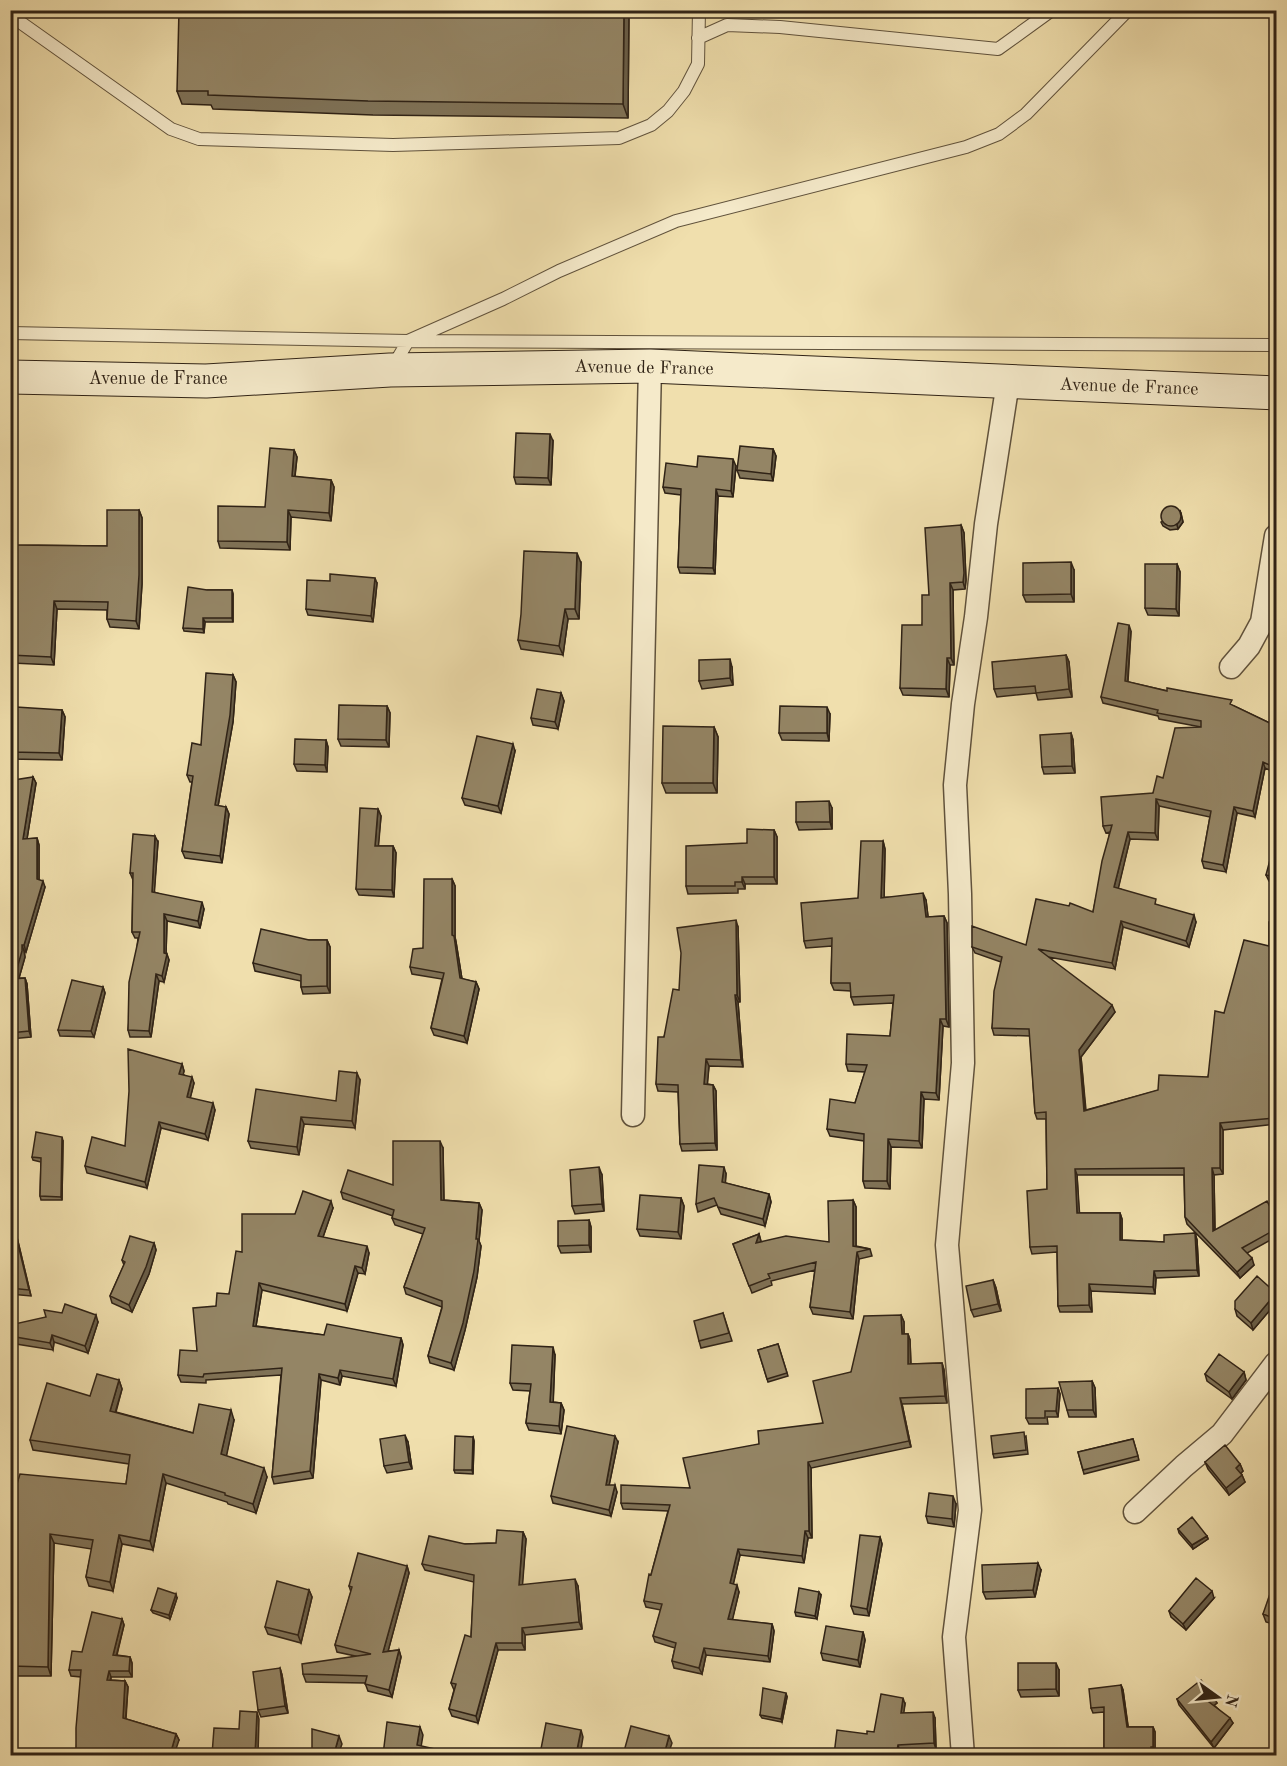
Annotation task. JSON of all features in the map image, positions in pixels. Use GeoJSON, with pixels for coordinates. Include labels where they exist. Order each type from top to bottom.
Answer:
{"type":"FeatureCollection","features":[{"type":"Feature","properties":{"kind":"street","name":"Avenue de France"},"geometry":{"type":"LineString","coordinates":[[10,377],[206,381],[390,370],[650,366],[1276,393]]}},
{"type":"Feature","properties":{"kind":"street"},"geometry":{"type":"LineString","coordinates":[[633,1115],[650,366]]}},
{"type":"Feature","properties":{"kind":"street"},"geometry":{"type":"LineString","coordinates":[[963,1755],[954,1637],[970,1510],[947,1245],[963,1063],[960,894],[955,785],[986,524],[1008,382]]}},
{"type":"Feature","properties":{"kind":"street"},"geometry":{"type":"LineString","coordinates":[[1231,667],[1249,645],[1262,622],[1276,536]]}},
{"type":"Feature","properties":{"kind":"street"},"geometry":{"type":"LineString","coordinates":[[1135,1512],[1222,1434],[1276,1363]]}},
{"type":"Feature","properties":{"kind":"lane"},"geometry":{"type":"LineString","coordinates":[[10,15],[171,129],[199,139],[393,145],[619,138],[651,125],[668,111],[684,91],[698,64],[699,10]]}},
{"type":"Feature","properties":{"kind":"lane"},"geometry":{"type":"LineString","coordinates":[[698,38],[727,25],[780,27],[998,49],[1052,10]]}},
{"type":"Feature","properties":{"kind":"lane"},"geometry":{"type":"LineString","coordinates":[[390,370],[408,341],[676,221],[966,147],[999,134],[1026,114],[1128,10]]}},
{"type":"Feature","properties":{"kind":"lane"},"geometry":{"type":"LineString","coordinates":[[10,333],[408,341],[1276,345]]}},
{"type":"Feature","properties":{"kind":"building"},"geometry":{"type":"Polygon","coordinates":[[[179,10],[624,10],[623,104],[368,101],[208,95],[208,91],[177,91],[179,10]]]}},
{"type":"Feature","properties":{"kind":"building"},"geometry":{"type":"Polygon","coordinates":[[[516,433],[550,434],[548,478],[514,477],[516,433]]]}},
{"type":"Feature","properties":{"kind":"building"},"geometry":{"type":"Polygon","coordinates":[[[740,446],[773,449],[771,474],[737,470],[740,446]]]}},
{"type":"Feature","properties":{"kind":"building"},"geometry":{"type":"Polygon","coordinates":[[[270,448],[294,450],[292,476],[331,480],[329,513],[288,510],[287,542],[218,541],[218,506],[265,507],[270,448]]]}},
{"type":"Feature","properties":{"kind":"building"},"geometry":{"type":"Polygon","coordinates":[[[698,456],[733,459],[731,491],[716,489],[713,568],[678,567],[681,489],[663,487],[666,463],[697,467],[698,456]]]}},
{"type":"Feature","properties":{"kind":"building"},"geometry":{"type":"Polygon","coordinates":[[[1167,506],[1175,506],[1181,512],[1181,520],[1175,526],[1167,526],[1161,520],[1161,512],[1167,506]]]}},
{"type":"Feature","properties":{"kind":"building"},"geometry":{"type":"Polygon","coordinates":[[[107,510],[139,510],[136,621],[107,619],[108,602],[54,601],[51,657],[10,655],[10,512],[12,512],[13,545],[107,546],[107,510]]]}},
{"type":"Feature","properties":{"kind":"building"},"geometry":{"type":"Polygon","coordinates":[[[961,525],[964,573],[963,582],[950,583],[951,658],[947,658],[946,689],[900,688],[902,625],[922,625],[922,595],[929,595],[925,528],[961,525]]]}},
{"type":"Feature","properties":{"kind":"building"},"geometry":{"type":"Polygon","coordinates":[[[524,551],[577,553],[575,609],[565,609],[559,646],[518,640],[524,551]]]}},
{"type":"Feature","properties":{"kind":"building"},"geometry":{"type":"Polygon","coordinates":[[[1071,562],[1071,594],[1023,595],[1023,563],[1071,562]]]}},
{"type":"Feature","properties":{"kind":"building"},"geometry":{"type":"Polygon","coordinates":[[[1145,564],[1177,564],[1176,609],[1145,608],[1145,564]]]}},
{"type":"Feature","properties":{"kind":"building"},"geometry":{"type":"Polygon","coordinates":[[[330,574],[375,578],[371,616],[306,609],[307,580],[330,581],[330,574]]]}},
{"type":"Feature","properties":{"kind":"building"},"geometry":{"type":"Polygon","coordinates":[[[188,587],[232,590],[232,618],[203,618],[203,629],[183,628],[188,587]]]}},
{"type":"Feature","properties":{"kind":"building"},"geometry":{"type":"Polygon","coordinates":[[[1118,623],[1129,625],[1125,681],[1167,691],[1167,688],[1232,700],[1230,704],[1276,726],[1276,768],[1263,762],[1253,811],[1234,807],[1223,865],[1202,861],[1211,811],[1156,799],[1155,833],[1128,832],[1114,887],[1156,899],[1155,904],[1194,915],[1186,941],[1121,921],[1112,963],[1038,949],[1112,1005],[1079,1050],[1084,1111],[1158,1090],[1159,1075],[1208,1077],[1215,1011],[1224,1013],[1244,940],[1269,946],[1269,922],[1276,922],[1276,1118],[1220,1123],[1220,1168],[1212,1168],[1213,1231],[1267,1201],[1276,1219],[1276,1229],[1242,1248],[1252,1258],[1237,1272],[1185,1217],[1184,1168],[1075,1169],[1077,1213],[1120,1213],[1120,1240],[1164,1242],[1164,1235],[1195,1233],[1197,1270],[1154,1271],[1153,1287],[1089,1284],[1089,1305],[1058,1306],[1057,1246],[1030,1247],[1027,1191],[1047,1189],[1046,1112],[1035,1113],[1029,1029],[992,1028],[994,991],[1002,957],[972,947],[972,926],[1026,945],[1036,899],[1069,906],[1070,903],[1093,912],[1102,861],[1112,825],[1103,826],[1101,797],[1153,793],[1157,776],[1163,778],[1175,728],[1201,727],[1201,721],[1157,713],[1158,710],[1101,697],[1118,623]]]}},
{"type":"Feature","properties":{"kind":"building"},"geometry":{"type":"Polygon","coordinates":[[[1066,655],[1069,689],[1036,693],[1035,686],[994,689],[992,662],[1066,655]]]}},
{"type":"Feature","properties":{"kind":"building"},"geometry":{"type":"Polygon","coordinates":[[[730,659],[730,678],[699,681],[699,660],[730,659]]]}},
{"type":"Feature","properties":{"kind":"building"},"geometry":{"type":"Polygon","coordinates":[[[206,673],[233,675],[230,715],[215,805],[226,807],[220,856],[182,851],[193,776],[187,775],[192,743],[201,745],[206,673]]]}},
{"type":"Feature","properties":{"kind":"building"},"geometry":{"type":"Polygon","coordinates":[[[537,689],[561,693],[555,722],[531,718],[537,689]]]}},
{"type":"Feature","properties":{"kind":"building"},"geometry":{"type":"Polygon","coordinates":[[[339,705],[387,706],[386,740],[338,739],[339,705]]]}},
{"type":"Feature","properties":{"kind":"building"},"geometry":{"type":"Polygon","coordinates":[[[780,706],[827,707],[827,733],[779,733],[780,706]]]}},
{"type":"Feature","properties":{"kind":"building"},"geometry":{"type":"Polygon","coordinates":[[[16,707],[62,710],[59,753],[10,752],[10,728],[15,728],[16,707]]]}},
{"type":"Feature","properties":{"kind":"building"},"geometry":{"type":"Polygon","coordinates":[[[663,726],[714,727],[713,783],[662,783],[663,726]]]}},
{"type":"Feature","properties":{"kind":"building"},"geometry":{"type":"Polygon","coordinates":[[[1071,733],[1072,766],[1042,767],[1040,735],[1071,733]]]}},
{"type":"Feature","properties":{"kind":"building"},"geometry":{"type":"Polygon","coordinates":[[[477,736],[513,744],[498,806],[462,798],[477,736]]]}},
{"type":"Feature","properties":{"kind":"building"},"geometry":{"type":"Polygon","coordinates":[[[295,739],[326,740],[325,765],[294,764],[295,739]]]}},
{"type":"Feature","properties":{"kind":"building"},"geometry":{"type":"Polygon","coordinates":[[[33,777],[23,839],[37,838],[37,879],[43,881],[24,945],[22,945],[14,979],[25,978],[29,1031],[10,1033],[10,803],[14,780],[33,777]]]}},
{"type":"Feature","properties":{"kind":"building"},"geometry":{"type":"Polygon","coordinates":[[[829,801],[830,822],[796,822],[796,802],[829,801]]]}},
{"type":"Feature","properties":{"kind":"building"},"geometry":{"type":"Polygon","coordinates":[[[360,808],[378,809],[375,846],[393,846],[392,890],[356,889],[360,808]]]}},
{"type":"Feature","properties":{"kind":"building"},"geometry":{"type":"Polygon","coordinates":[[[747,829],[774,830],[774,877],[742,877],[742,882],[735,882],[735,886],[686,886],[686,846],[747,843],[747,829]]]}},
{"type":"Feature","properties":{"kind":"building"},"geometry":{"type":"Polygon","coordinates":[[[133,834],[155,836],[152,892],[202,902],[198,921],[164,914],[164,953],[167,954],[162,976],[156,974],[149,1031],[128,1030],[129,982],[140,932],[132,932],[133,873],[130,873],[133,834]]]}},
{"type":"Feature","properties":{"kind":"building"},"geometry":{"type":"Polygon","coordinates":[[[861,841],[883,841],[881,898],[923,893],[926,917],[944,916],[946,1019],[940,1019],[936,1093],[921,1092],[919,1141],[888,1139],[887,1181],[863,1181],[864,1134],[827,1129],[830,1099],[855,1103],[867,1065],[846,1064],[847,1034],[890,1036],[894,995],[851,997],[850,983],[831,983],[832,938],[804,941],[801,903],[858,898],[861,841]]]}},
{"type":"Feature","properties":{"kind":"building"},"geometry":{"type":"Polygon","coordinates":[[[1271,856],[1276,858],[1276,877],[1266,875],[1271,856]]]}},
{"type":"Feature","properties":{"kind":"building"},"geometry":{"type":"Polygon","coordinates":[[[424,879],[452,879],[452,935],[460,978],[476,982],[464,1036],[431,1028],[444,973],[410,967],[413,949],[423,948],[424,879]]]}},
{"type":"Feature","properties":{"kind":"building"},"geometry":{"type":"Polygon","coordinates":[[[736,920],[737,995],[735,995],[741,1060],[706,1059],[704,1084],[713,1085],[715,1143],[680,1144],[678,1085],[656,1084],[658,1037],[664,1037],[673,989],[679,990],[681,953],[677,928],[736,920]]]}},
{"type":"Feature","properties":{"kind":"building"},"geometry":{"type":"Polygon","coordinates":[[[261,929],[309,940],[327,940],[327,986],[301,987],[301,975],[253,963],[261,929]]]}},
{"type":"Feature","properties":{"kind":"building"},"geometry":{"type":"Polygon","coordinates":[[[72,980],[103,987],[91,1031],[58,1030],[72,980]]]}},
{"type":"Feature","properties":{"kind":"building"},"geometry":{"type":"Polygon","coordinates":[[[128,1049],[182,1064],[179,1074],[192,1077],[187,1097],[213,1103],[205,1134],[159,1122],[145,1182],[85,1166],[92,1137],[125,1146],[129,1091],[128,1049]]]}},
{"type":"Feature","properties":{"kind":"building"},"geometry":{"type":"Polygon","coordinates":[[[339,1071],[357,1073],[352,1121],[301,1117],[297,1147],[248,1141],[256,1089],[336,1101],[339,1071]]]}},
{"type":"Feature","properties":{"kind":"building"},"geometry":{"type":"Polygon","coordinates":[[[36,1132],[62,1137],[61,1197],[40,1196],[41,1158],[32,1157],[36,1132]]]}},
{"type":"Feature","properties":{"kind":"building"},"geometry":{"type":"Polygon","coordinates":[[[393,1141],[440,1141],[441,1200],[479,1203],[474,1271],[463,1323],[451,1363],[428,1356],[442,1301],[404,1287],[425,1228],[392,1218],[394,1210],[341,1192],[348,1170],[393,1185],[393,1141]]]}},
{"type":"Feature","properties":{"kind":"building"},"geometry":{"type":"Polygon","coordinates":[[[699,1165],[724,1167],[722,1182],[769,1194],[763,1219],[718,1207],[714,1198],[696,1204],[699,1165]]]}},
{"type":"Feature","properties":{"kind":"building"},"geometry":{"type":"Polygon","coordinates":[[[599,1167],[602,1204],[572,1206],[570,1170],[599,1167]]]}},
{"type":"Feature","properties":{"kind":"building"},"geometry":{"type":"Polygon","coordinates":[[[303,1191],[331,1201],[318,1236],[367,1246],[362,1268],[355,1266],[345,1304],[259,1283],[253,1326],[324,1335],[327,1324],[401,1338],[393,1379],[340,1370],[338,1378],[319,1374],[310,1471],[272,1477],[282,1368],[204,1374],[203,1377],[178,1375],[180,1350],[197,1351],[193,1308],[216,1306],[217,1293],[229,1294],[236,1251],[242,1252],[242,1214],[295,1214],[303,1191]]]}},
{"type":"Feature","properties":{"kind":"building"},"geometry":{"type":"Polygon","coordinates":[[[640,1195],[681,1198],[678,1232],[637,1229],[640,1195]]]}},
{"type":"Feature","properties":{"kind":"building"},"geometry":{"type":"Polygon","coordinates":[[[853,1200],[853,1246],[870,1249],[857,1252],[850,1312],[810,1307],[816,1262],[768,1274],[770,1278],[749,1286],[733,1244],[759,1234],[756,1243],[786,1236],[829,1242],[828,1201],[853,1200]]]}},
{"type":"Feature","properties":{"kind":"building"},"geometry":{"type":"Polygon","coordinates":[[[10,1211],[29,1290],[10,1288],[10,1211]]]}},
{"type":"Feature","properties":{"kind":"building"},"geometry":{"type":"Polygon","coordinates":[[[589,1220],[589,1245],[558,1246],[558,1221],[589,1220]]]}},
{"type":"Feature","properties":{"kind":"building"},"geometry":{"type":"Polygon","coordinates":[[[130,1236],[154,1243],[129,1305],[110,1296],[125,1262],[122,1260],[130,1236]]]}},
{"type":"Feature","properties":{"kind":"building"},"geometry":{"type":"Polygon","coordinates":[[[1257,1276],[1276,1293],[1251,1323],[1235,1309],[1235,1301],[1257,1276]]]}},
{"type":"Feature","properties":{"kind":"building"},"geometry":{"type":"Polygon","coordinates":[[[993,1280],[998,1304],[971,1310],[966,1286],[993,1280]]]}},
{"type":"Feature","properties":{"kind":"building"},"geometry":{"type":"Polygon","coordinates":[[[65,1304],[96,1315],[85,1346],[52,1335],[50,1343],[10,1336],[10,1325],[46,1317],[44,1310],[62,1313],[65,1304]]]}},
{"type":"Feature","properties":{"kind":"building"},"geometry":{"type":"Polygon","coordinates":[[[723,1313],[729,1333],[699,1341],[694,1321],[723,1313]]]}},
{"type":"Feature","properties":{"kind":"building"},"geometry":{"type":"Polygon","coordinates":[[[901,1315],[902,1334],[908,1334],[908,1364],[942,1363],[945,1396],[900,1398],[909,1441],[808,1462],[809,1531],[805,1531],[802,1556],[738,1549],[730,1583],[737,1585],[728,1619],[772,1624],[768,1656],[704,1648],[699,1668],[672,1661],[676,1643],[653,1636],[662,1604],[644,1601],[649,1574],[651,1575],[670,1505],[621,1503],[621,1485],[690,1488],[683,1458],[759,1444],[758,1431],[823,1423],[813,1381],[851,1372],[864,1316],[901,1315]]]}},
{"type":"Feature","properties":{"kind":"building"},"geometry":{"type":"Polygon","coordinates":[[[778,1344],[787,1373],[767,1379],[758,1350],[778,1344]]]}},
{"type":"Feature","properties":{"kind":"building"},"geometry":{"type":"Polygon","coordinates":[[[512,1345],[553,1347],[550,1402],[561,1403],[559,1426],[526,1423],[531,1384],[510,1383],[512,1345]]]}},
{"type":"Feature","properties":{"kind":"building"},"geometry":{"type":"Polygon","coordinates":[[[1219,1354],[1244,1372],[1229,1392],[1205,1374],[1219,1354]]]}},
{"type":"Feature","properties":{"kind":"building"},"geometry":{"type":"Polygon","coordinates":[[[10,1357],[12,1357],[10,1384],[10,1357]]]}},
{"type":"Feature","properties":{"kind":"building"},"geometry":{"type":"Polygon","coordinates":[[[97,1374],[119,1380],[110,1411],[193,1433],[199,1404],[231,1410],[221,1454],[264,1468],[253,1504],[163,1474],[150,1541],[119,1535],[110,1582],[86,1577],[93,1540],[50,1534],[48,1667],[10,1666],[10,1507],[20,1474],[126,1484],[130,1455],[30,1440],[47,1383],[90,1396],[97,1374]]]}},
{"type":"Feature","properties":{"kind":"building"},"geometry":{"type":"Polygon","coordinates":[[[1092,1381],[1093,1410],[1067,1410],[1059,1382],[1092,1381]]]}},
{"type":"Feature","properties":{"kind":"building"},"geometry":{"type":"Polygon","coordinates":[[[1058,1388],[1056,1411],[1045,1411],[1045,1418],[1026,1418],[1026,1389],[1058,1388]]]}},
{"type":"Feature","properties":{"kind":"building"},"geometry":{"type":"Polygon","coordinates":[[[567,1426],[615,1436],[606,1485],[615,1485],[609,1510],[551,1496],[567,1426]]]}},
{"type":"Feature","properties":{"kind":"building"},"geometry":{"type":"Polygon","coordinates":[[[1024,1432],[1026,1450],[993,1454],[991,1436],[1024,1432]]]}},
{"type":"Feature","properties":{"kind":"building"},"geometry":{"type":"Polygon","coordinates":[[[405,1435],[409,1462],[384,1466],[380,1439],[405,1435]]]}},
{"type":"Feature","properties":{"kind":"building"},"geometry":{"type":"Polygon","coordinates":[[[455,1436],[473,1437],[472,1470],[454,1470],[455,1436]]]}},
{"type":"Feature","properties":{"kind":"building"},"geometry":{"type":"Polygon","coordinates":[[[1133,1439],[1138,1456],[1083,1470],[1078,1452],[1133,1439]]]}},
{"type":"Feature","properties":{"kind":"building"},"geometry":{"type":"Polygon","coordinates":[[[1225,1445],[1240,1464],[1236,1468],[1242,1475],[1226,1488],[1205,1462],[1225,1445]]]}},
{"type":"Feature","properties":{"kind":"building"},"geometry":{"type":"Polygon","coordinates":[[[929,1493],[953,1496],[952,1519],[926,1516],[929,1493]]]}},
{"type":"Feature","properties":{"kind":"building"},"geometry":{"type":"Polygon","coordinates":[[[1192,1517],[1207,1536],[1192,1545],[1178,1529],[1192,1517]]]}},
{"type":"Feature","properties":{"kind":"building"},"geometry":{"type":"Polygon","coordinates":[[[497,1530],[523,1532],[519,1585],[575,1579],[579,1622],[522,1628],[522,1643],[496,1643],[476,1716],[449,1709],[456,1684],[451,1683],[465,1635],[471,1637],[474,1575],[422,1564],[429,1536],[465,1544],[496,1543],[497,1530]]]}},
{"type":"Feature","properties":{"kind":"building"},"geometry":{"type":"Polygon","coordinates":[[[860,1535],[880,1537],[867,1609],[851,1606],[860,1535]]]}},
{"type":"Feature","properties":{"kind":"building"},"geometry":{"type":"Polygon","coordinates":[[[358,1553],[407,1566],[383,1652],[399,1650],[389,1690],[365,1684],[367,1676],[303,1674],[302,1664],[371,1654],[335,1645],[352,1587],[349,1586],[358,1553]]]}},
{"type":"Feature","properties":{"kind":"building"},"geometry":{"type":"Polygon","coordinates":[[[1038,1563],[1033,1590],[983,1592],[982,1565],[1038,1563]]]}},
{"type":"Feature","properties":{"kind":"building"},"geometry":{"type":"Polygon","coordinates":[[[1196,1578],[1212,1591],[1183,1624],[1169,1611],[1196,1578]]]}},
{"type":"Feature","properties":{"kind":"building"},"geometry":{"type":"Polygon","coordinates":[[[277,1581],[309,1590],[298,1635],[265,1627],[277,1581]]]}},
{"type":"Feature","properties":{"kind":"building"},"geometry":{"type":"Polygon","coordinates":[[[158,1588],[176,1594],[169,1615],[151,1610],[158,1588]]]}},
{"type":"Feature","properties":{"kind":"building"},"geometry":{"type":"Polygon","coordinates":[[[799,1588],[819,1592],[815,1616],[795,1612],[799,1588]]]}},
{"type":"Feature","properties":{"kind":"building"},"geometry":{"type":"Polygon","coordinates":[[[1272,1588],[1276,1589],[1276,1619],[1263,1614],[1272,1588]]]}},
{"type":"Feature","properties":{"kind":"building"},"geometry":{"type":"Polygon","coordinates":[[[92,1612],[122,1619],[113,1655],[130,1657],[129,1671],[109,1671],[107,1680],[125,1681],[123,1718],[176,1734],[170,1755],[76,1755],[81,1670],[69,1670],[72,1651],[82,1652],[92,1612]]]}},
{"type":"Feature","properties":{"kind":"building"},"geometry":{"type":"Polygon","coordinates":[[[826,1626],[863,1632],[858,1660],[821,1653],[826,1626]]]}},
{"type":"Feature","properties":{"kind":"building"},"geometry":{"type":"Polygon","coordinates":[[[1018,1663],[1056,1663],[1056,1689],[1018,1690],[1018,1663]]]}},
{"type":"Feature","properties":{"kind":"building"},"geometry":{"type":"Polygon","coordinates":[[[280,1668],[285,1706],[258,1710],[253,1672],[280,1668]]]}},
{"type":"Feature","properties":{"kind":"building"},"geometry":{"type":"Polygon","coordinates":[[[1201,1680],[1214,1698],[1209,1702],[1230,1718],[1211,1742],[1177,1699],[1201,1680]]]}},
{"type":"Feature","properties":{"kind":"building"},"geometry":{"type":"Polygon","coordinates":[[[1121,1685],[1127,1727],[1153,1727],[1153,1747],[1151,1747],[1150,1755],[1104,1755],[1104,1707],[1091,1708],[1089,1689],[1121,1685]]]}},
{"type":"Feature","properties":{"kind":"building"},"geometry":{"type":"Polygon","coordinates":[[[763,1688],[786,1693],[781,1719],[760,1715],[763,1688]]]}},
{"type":"Feature","properties":{"kind":"building"},"geometry":{"type":"Polygon","coordinates":[[[881,1694],[903,1698],[901,1713],[933,1712],[934,1743],[898,1745],[896,1755],[834,1755],[837,1730],[867,1734],[867,1731],[874,1732],[881,1694]]]}},
{"type":"Feature","properties":{"kind":"building"},"geometry":{"type":"Polygon","coordinates":[[[1276,1694],[1276,1722],[1275,1722],[1276,1694]]]}},
{"type":"Feature","properties":{"kind":"building"},"geometry":{"type":"Polygon","coordinates":[[[240,1711],[257,1712],[255,1755],[212,1755],[214,1728],[239,1729],[240,1711]]]}},
{"type":"Feature","properties":{"kind":"building"},"geometry":{"type":"Polygon","coordinates":[[[387,1722],[420,1727],[417,1745],[453,1753],[452,1755],[383,1755],[387,1722]]]}},
{"type":"Feature","properties":{"kind":"building"},"geometry":{"type":"Polygon","coordinates":[[[546,1723],[581,1730],[576,1755],[540,1754],[546,1723]]]}},
{"type":"Feature","properties":{"kind":"building"},"geometry":{"type":"Polygon","coordinates":[[[631,1726],[669,1736],[664,1755],[623,1755],[631,1726]]]}},
{"type":"Feature","properties":{"kind":"building"},"geometry":{"type":"Polygon","coordinates":[[[312,1729],[339,1736],[334,1754],[347,1755],[312,1755],[312,1729]]]}}]}
